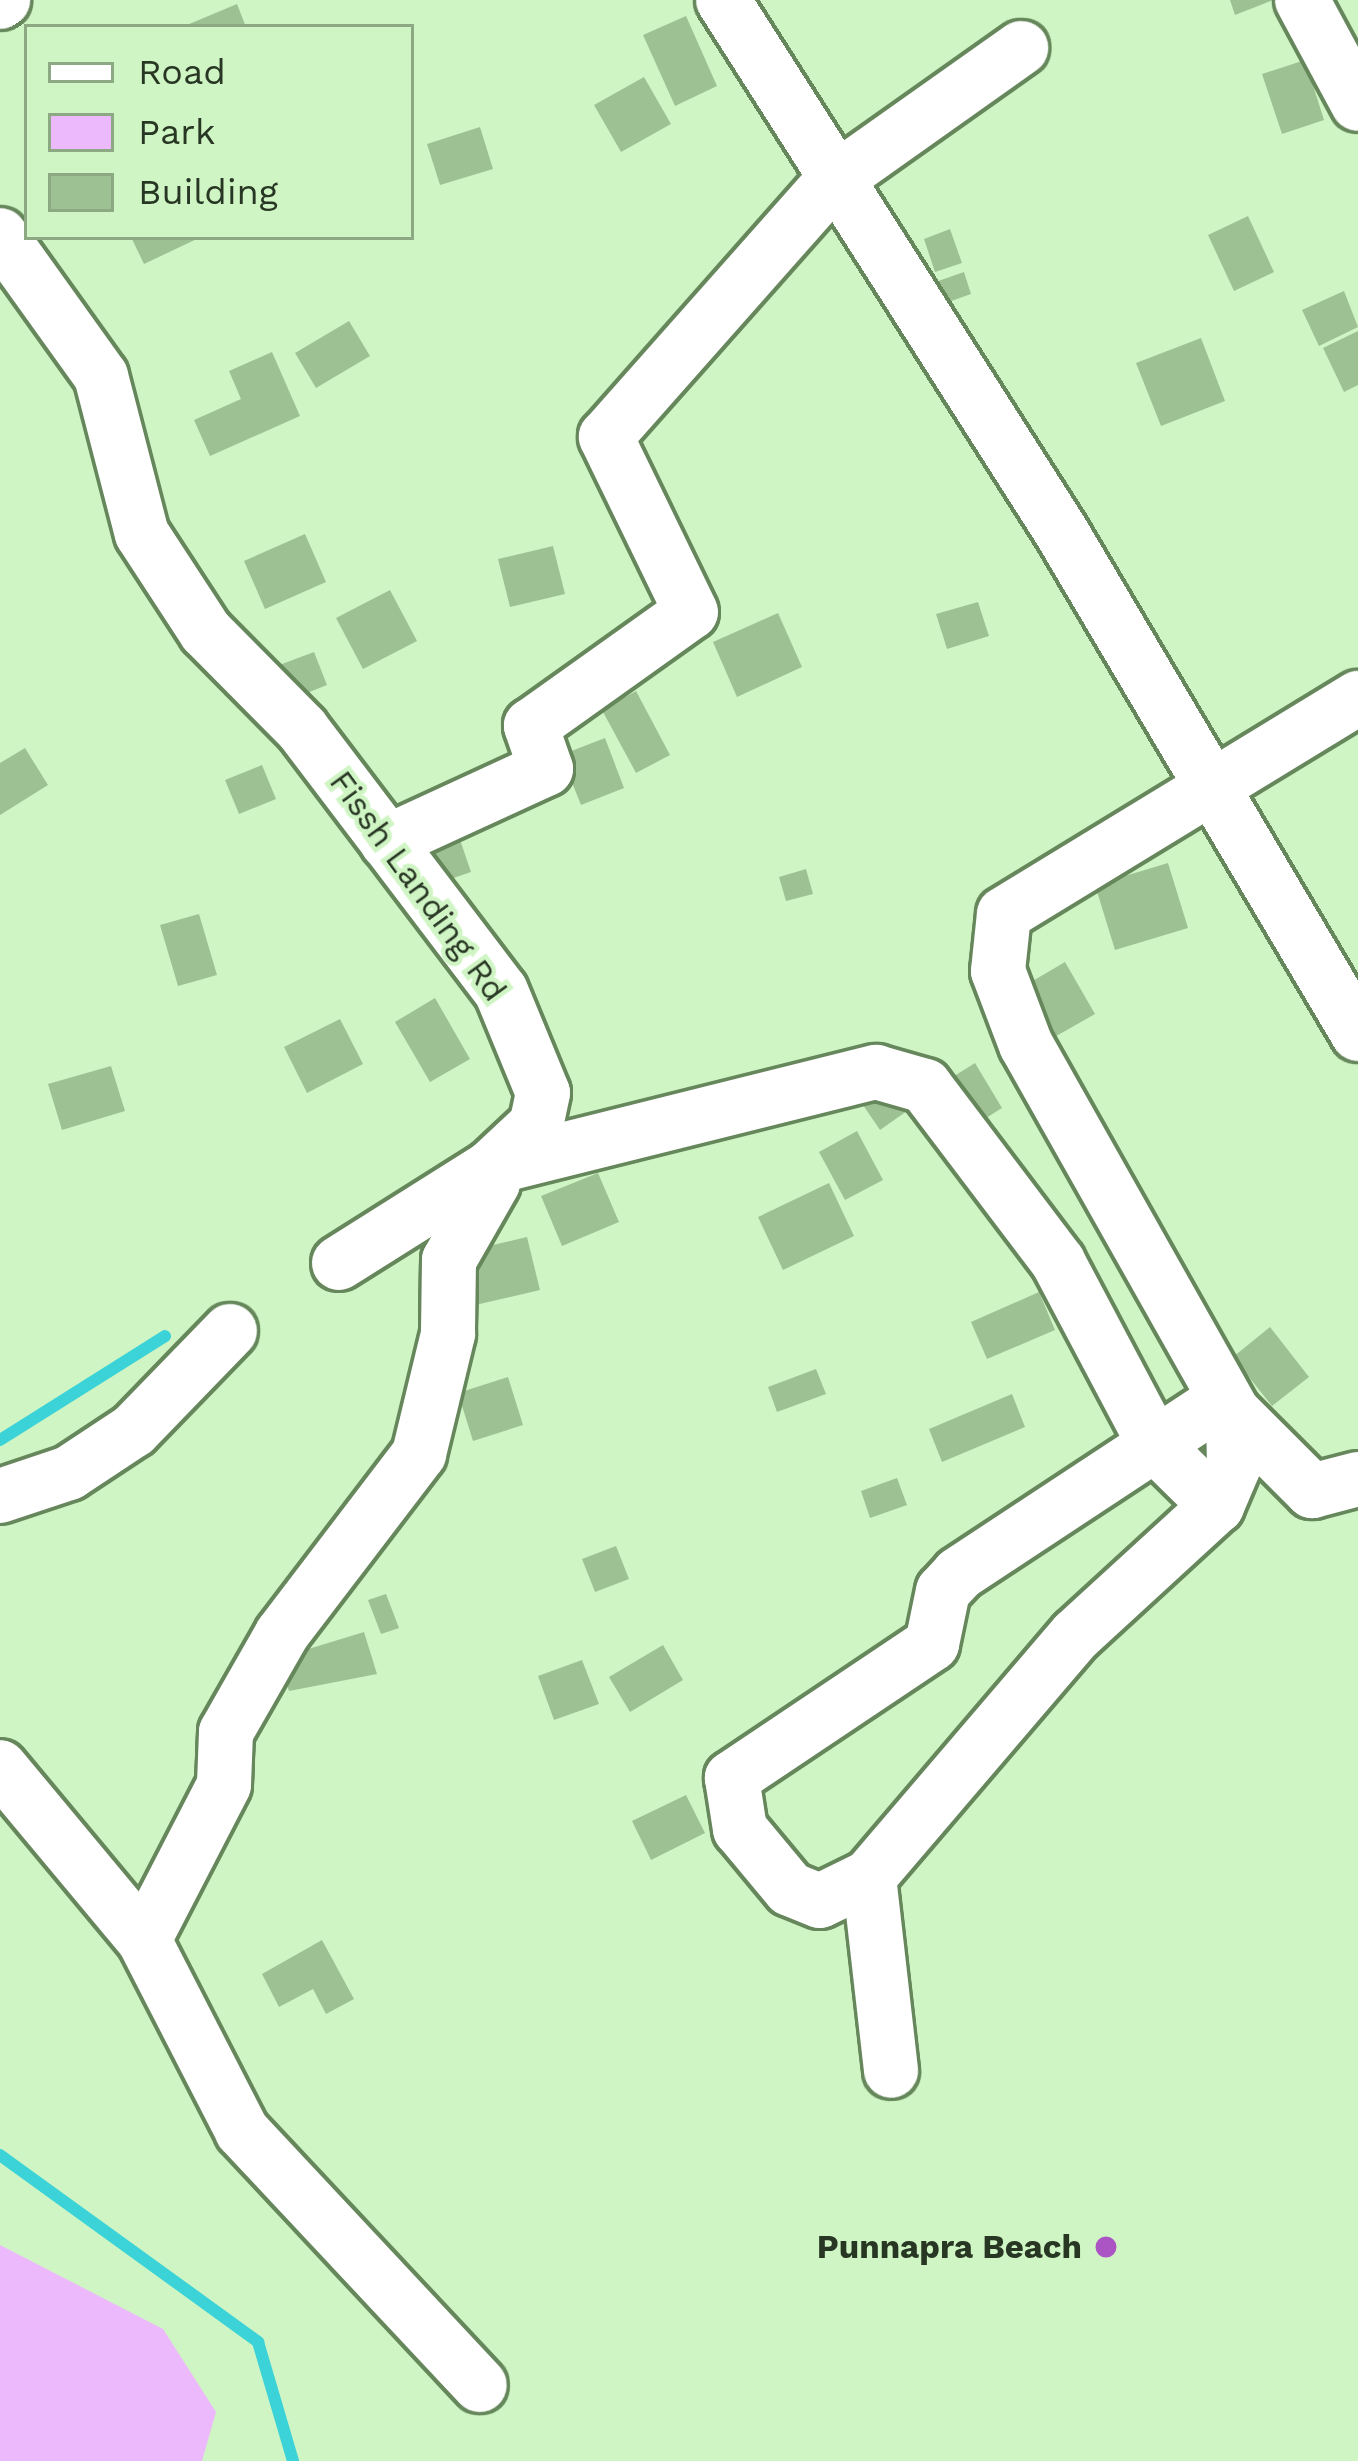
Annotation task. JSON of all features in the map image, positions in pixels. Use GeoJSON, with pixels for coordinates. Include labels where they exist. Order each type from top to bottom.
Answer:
{"type":"FeatureCollection","features":[{"type":"Feature","properties":{"kind":"street"},"geometry":{"type":"LineString","coordinates":[[723,0],[832,182],[1062,532],[1358,1034]]}},
{"type":"Feature","properties":{"kind":"street"},"geometry":{"type":"LineString","coordinates":[[1302,0],[1358,104]]}},
{"type":"Feature","properties":{"kind":"street"},"geometry":{"type":"LineString","coordinates":[[386,842],[546,770],[531,726],[691,612],[606,437],[832,182],[1021,48]]}},
{"type":"Feature","properties":{"kind":"street","name":"Fissh Landing Rd"},"geometry":{"type":"LineString","coordinates":[[0,235],[100,376],[142,534],[206,632],[302,729],[501,991],[530,1053],[542,1093],[536,1125],[490,1168],[493,1183],[449,1260],[448,1334],[419,1454],[248,1693],[226,1732],[224,1785],[200,1847],[144,1940]]}},
{"type":"Feature","properties":{"kind":"street"},"geometry":{"type":"LineString","coordinates":[[1358,698],[1039,888],[994,936],[1026,1046],[1228,1406],[1312,1492],[1358,1479]]}},
{"type":"Feature","properties":{"kind":"street"},"geometry":{"type":"LineString","coordinates":[[339,1263],[490,1168],[876,1072],[926,1086],[1058,1262],[1155,1445],[1217,1507]]}},
{"type":"Feature","properties":{"kind":"street"},"geometry":{"type":"LineString","coordinates":[[0,1496],[69,1473],[134,1430],[230,1331]]}},
{"type":"Feature","properties":{"kind":"street"},"geometry":{"type":"LineString","coordinates":[[1228,1406],[1234,1466],[1217,1507],[1076,1635],[868,1877],[820,1901],[790,1889],[732,1812],[732,1778],[932,1644],[943,1591],[959,1574],[1155,1445],[1228,1406]]}},
{"type":"Feature","properties":{"kind":"street"},"geometry":{"type":"LineString","coordinates":[[0,1767],[144,1940],[242,2131],[480,2385]]}},
{"type":"Feature","properties":{"kind":"street"},"geometry":{"type":"LineString","coordinates":[[868,1877],[891,2072]]}},
{"type":"Feature","properties":{"kind":"green space"},"geometry":{"type":"Polygon","coordinates":[[[0,2245],[163,2329],[216,2412],[202,2461],[0,2461],[0,2245]]]}},
{"type":"Feature","properties":{"kind":"building"},"geometry":{"type":"Polygon","coordinates":[[[1230,0],[1273,0],[1235,15],[1230,0]]]}},
{"type":"Feature","properties":{"kind":"building"},"geometry":{"type":"Polygon","coordinates":[[[237,4],[245,24],[189,24],[237,4]]]}},
{"type":"Feature","properties":{"kind":"building"},"geometry":{"type":"Polygon","coordinates":[[[686,16],[717,86],[675,106],[643,35],[686,16]]]}},
{"type":"Feature","properties":{"kind":"building"},"geometry":{"type":"Polygon","coordinates":[[[1305,60],[1324,120],[1282,134],[1262,74],[1305,60]]]}},
{"type":"Feature","properties":{"kind":"building"},"geometry":{"type":"Polygon","coordinates":[[[644,77],[671,124],[621,152],[594,105],[644,77]]]}},
{"type":"Feature","properties":{"kind":"building"},"geometry":{"type":"Polygon","coordinates":[[[480,127],[493,169],[440,185],[427,144],[480,127]]]}},
{"type":"Feature","properties":{"kind":"building"},"geometry":{"type":"Polygon","coordinates":[[[1248,216],[1274,272],[1234,291],[1208,235],[1248,216]]]}},
{"type":"Feature","properties":{"kind":"building"},"geometry":{"type":"Polygon","coordinates":[[[950,229],[962,263],[935,272],[924,239],[950,229]]]}},
{"type":"Feature","properties":{"kind":"building"},"geometry":{"type":"Polygon","coordinates":[[[132,240],[195,240],[144,264],[132,240]]]}},
{"type":"Feature","properties":{"kind":"building"},"geometry":{"type":"Polygon","coordinates":[[[964,272],[971,294],[929,309],[921,287],[964,272]]]}},
{"type":"Feature","properties":{"kind":"building"},"geometry":{"type":"Polygon","coordinates":[[[1344,291],[1358,327],[1319,346],[1302,310],[1344,291]]]}},
{"type":"Feature","properties":{"kind":"building"},"geometry":{"type":"Polygon","coordinates":[[[349,321],[370,356],[316,388],[295,353],[349,321]]]}},
{"type":"Feature","properties":{"kind":"building"},"geometry":{"type":"Polygon","coordinates":[[[1358,331],[1358,385],[1344,392],[1323,348],[1358,331]]]}},
{"type":"Feature","properties":{"kind":"building"},"geometry":{"type":"Polygon","coordinates":[[[1201,338],[1225,401],[1161,426],[1136,363],[1201,338]]]}},
{"type":"Feature","properties":{"kind":"building"},"geometry":{"type":"Polygon","coordinates":[[[272,352],[300,416],[210,456],[194,420],[241,399],[229,371],[272,352]]]}},
{"type":"Feature","properties":{"kind":"building"},"geometry":{"type":"Polygon","coordinates":[[[305,534],[326,582],[265,609],[244,561],[305,534]]]}},
{"type":"Feature","properties":{"kind":"building"},"geometry":{"type":"Polygon","coordinates":[[[553,546],[565,594],[510,607],[498,559],[553,546]]]}},
{"type":"Feature","properties":{"kind":"building"},"geometry":{"type":"Polygon","coordinates":[[[390,590],[417,641],[363,669],[336,618],[390,590]]]}},
{"type":"Feature","properties":{"kind":"building"},"geometry":{"type":"Polygon","coordinates":[[[978,602],[989,636],[947,649],[936,614],[978,602]]]}},
{"type":"Feature","properties":{"kind":"building"},"geometry":{"type":"Polygon","coordinates":[[[778,613],[802,667],[737,697],[713,642],[778,613]]]}},
{"type":"Feature","properties":{"kind":"building"},"geometry":{"type":"Polygon","coordinates":[[[314,652],[327,685],[287,701],[274,667],[314,652]]]}},
{"type":"Feature","properties":{"kind":"building"},"geometry":{"type":"Polygon","coordinates":[[[636,691],[670,755],[636,773],[602,710],[636,691]]]}},
{"type":"Feature","properties":{"kind":"building"},"geometry":{"type":"Polygon","coordinates":[[[605,738],[624,788],[581,805],[561,755],[605,738]]]}},
{"type":"Feature","properties":{"kind":"building"},"geometry":{"type":"Polygon","coordinates":[[[25,748],[48,785],[0,815],[0,763],[25,748]]]}},
{"type":"Feature","properties":{"kind":"building"},"geometry":{"type":"Polygon","coordinates":[[[262,765],[276,799],[239,814],[225,780],[262,765]]]}},
{"type":"Feature","properties":{"kind":"building"},"geometry":{"type":"Polygon","coordinates":[[[458,834],[471,872],[433,885],[420,847],[458,834]]]}},
{"type":"Feature","properties":{"kind":"building"},"geometry":{"type":"Polygon","coordinates":[[[1168,863],[1188,928],[1115,950],[1095,885],[1168,863]]]}},
{"type":"Feature","properties":{"kind":"building"},"geometry":{"type":"Polygon","coordinates":[[[806,869],[813,894],[786,901],[779,877],[806,869]]]}},
{"type":"Feature","properties":{"kind":"building"},"geometry":{"type":"Polygon","coordinates":[[[199,914],[217,975],[178,986],[160,925],[199,914]]]}},
{"type":"Feature","properties":{"kind":"building"},"geometry":{"type":"Polygon","coordinates":[[[1065,962],[1095,1014],[1044,1043],[1014,992],[1065,962]]]}},
{"type":"Feature","properties":{"kind":"building"},"geometry":{"type":"Polygon","coordinates":[[[435,998],[470,1059],[430,1082],[395,1022],[435,998]]]}},
{"type":"Feature","properties":{"kind":"building"},"geometry":{"type":"Polygon","coordinates":[[[340,1019],[363,1064],[307,1093],[284,1047],[340,1019]]]}},
{"type":"Feature","properties":{"kind":"building"},"geometry":{"type":"Polygon","coordinates":[[[975,1063],[1002,1108],[967,1130],[940,1085],[975,1063]]]}},
{"type":"Feature","properties":{"kind":"building"},"geometry":{"type":"Polygon","coordinates":[[[111,1066],[125,1111],[62,1130],[48,1084],[111,1066]]]}},
{"type":"Feature","properties":{"kind":"building"},"geometry":{"type":"Polygon","coordinates":[[[900,1079],[917,1104],[880,1130],[863,1105],[900,1079]]]}},
{"type":"Feature","properties":{"kind":"building"},"geometry":{"type":"Polygon","coordinates":[[[857,1131],[883,1180],[845,1200],[819,1152],[857,1131]]]}},
{"type":"Feature","properties":{"kind":"building"},"geometry":{"type":"Polygon","coordinates":[[[598,1173],[619,1222],[562,1246],[541,1196],[598,1173]]]}},
{"type":"Feature","properties":{"kind":"building"},"geometry":{"type":"Polygon","coordinates":[[[829,1183],[854,1236],[783,1270],[758,1217],[829,1183]]]}},
{"type":"Feature","properties":{"kind":"building"},"geometry":{"type":"Polygon","coordinates":[[[527,1237],[540,1290],[471,1306],[459,1253],[527,1237]]]}},
{"type":"Feature","properties":{"kind":"building"},"geometry":{"type":"Polygon","coordinates":[[[1039,1292],[1055,1330],[987,1359],[971,1322],[1039,1292]]]}},
{"type":"Feature","properties":{"kind":"building"},"geometry":{"type":"Polygon","coordinates":[[[1270,1327],[1309,1377],[1272,1406],[1233,1357],[1270,1327]]]}},
{"type":"Feature","properties":{"kind":"building"},"geometry":{"type":"Polygon","coordinates":[[[816,1369],[826,1394],[777,1412],[768,1387],[816,1369]]]}},
{"type":"Feature","properties":{"kind":"building"},"geometry":{"type":"Polygon","coordinates":[[[508,1377],[523,1425],[473,1441],[458,1393],[508,1377]]]}},
{"type":"Feature","properties":{"kind":"building"},"geometry":{"type":"Polygon","coordinates":[[[1012,1394],[1025,1427],[942,1462],[929,1429],[1012,1394]]]}},
{"type":"Feature","properties":{"kind":"building"},"geometry":{"type":"Polygon","coordinates":[[[897,1478],[907,1505],[870,1518],[861,1491],[897,1478]]]}},
{"type":"Feature","properties":{"kind":"building"},"geometry":{"type":"Polygon","coordinates":[[[616,1546],[629,1579],[595,1592],[582,1559],[616,1546]]]}},
{"type":"Feature","properties":{"kind":"building"},"geometry":{"type":"Polygon","coordinates":[[[386,1594],[399,1628],[381,1634],[368,1600],[386,1594]]]}},
{"type":"Feature","properties":{"kind":"building"},"geometry":{"type":"Polygon","coordinates":[[[364,1632],[377,1674],[289,1691],[279,1658],[364,1632]]]}},
{"type":"Feature","properties":{"kind":"building"},"geometry":{"type":"Polygon","coordinates":[[[663,1645],[683,1680],[630,1712],[609,1677],[663,1645]]]}},
{"type":"Feature","properties":{"kind":"building"},"geometry":{"type":"Polygon","coordinates":[[[582,1660],[599,1704],[554,1720],[538,1676],[582,1660]]]}},
{"type":"Feature","properties":{"kind":"building"},"geometry":{"type":"Polygon","coordinates":[[[686,1795],[705,1833],[651,1860],[632,1821],[686,1795]]]}},
{"type":"Feature","properties":{"kind":"building"},"geometry":{"type":"Polygon","coordinates":[[[322,1940],[354,1999],[326,2014],[313,1989],[279,2007],[262,1974],[322,1940]]]}},
{"type":"Feature","properties":{"kind":"waterway"},"geometry":{"type":"LineString","coordinates":[[0,1440],[165,1336]]}},
{"type":"Feature","properties":{"kind":"waterway"},"geometry":{"type":"LineString","coordinates":[[0,2155],[258,2342],[293,2461]]}},
{"type":"Feature","properties":{"kind":"place","name":"Punnapra Beach"},"geometry":{"type":"Point","coordinates":[1106,2247]}}]}
